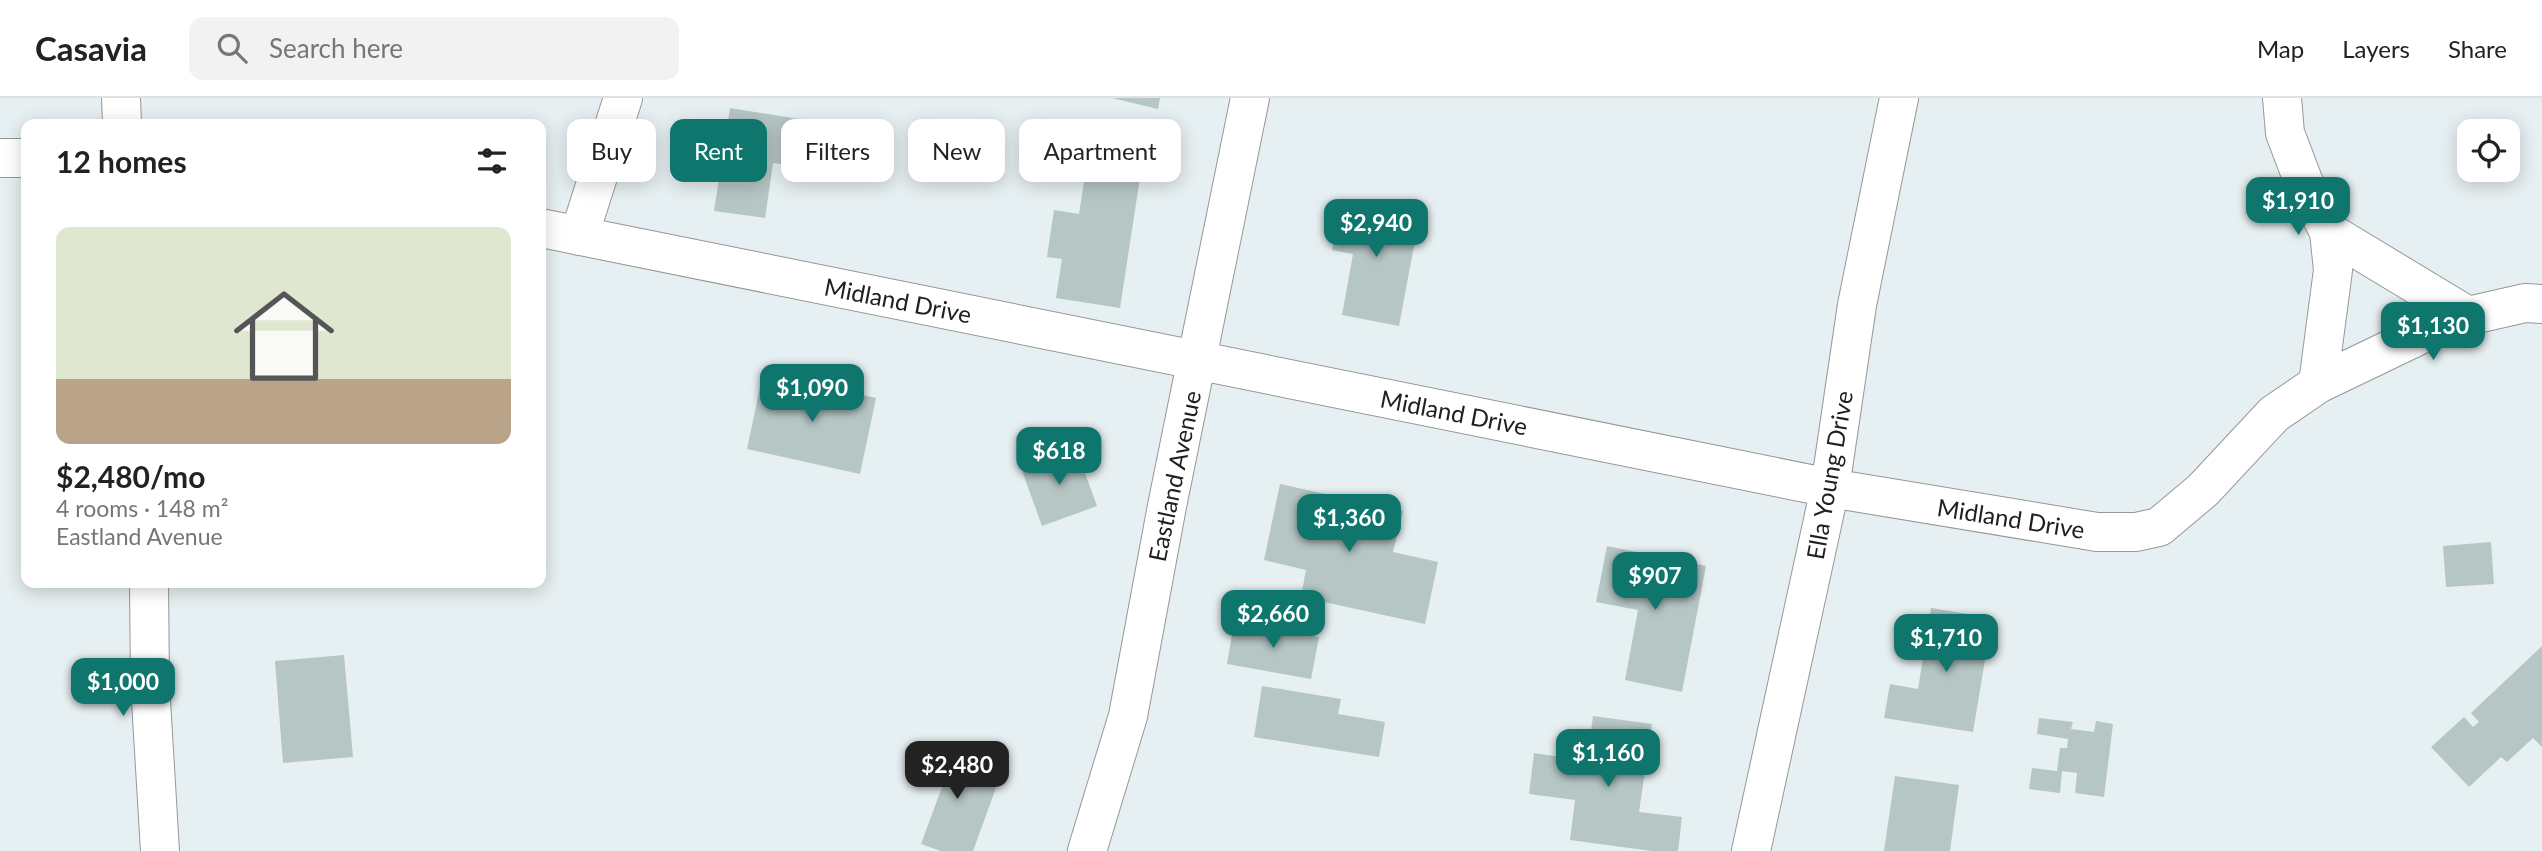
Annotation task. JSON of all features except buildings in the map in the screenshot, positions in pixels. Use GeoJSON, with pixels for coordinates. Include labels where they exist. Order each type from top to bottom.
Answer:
{"type":"FeatureCollection","features":[{"type":"Feature","properties":{"kind":"street"},"geometry":{"type":"LineString","coordinates":[[121,98],[122,119]]}},
{"type":"Feature","properties":{"kind":"street"},"geometry":{"type":"LineString","coordinates":[[579,236],[623,98]]}},
{"type":"Feature","properties":{"kind":"street","name":"Eastland Avenue"},"geometry":{"type":"LineString","coordinates":[[1087,851],[1128,716],[1167,506],[1250,98]]}},
{"type":"Feature","properties":{"kind":"street","name":"Ella Young Drive"},"geometry":{"type":"LineString","coordinates":[[1751,851],[1830,488],[1857,306],[1899,98]]}},
{"type":"Feature","properties":{"kind":"street"},"geometry":{"type":"LineString","coordinates":[[2281,98],[2285,133],[2304,183],[2329,232],[2333,270],[2318,384]]}},
{"type":"Feature","properties":{"kind":"street"},"geometry":{"type":"LineString","coordinates":[[0,158],[21,158]]}},
{"type":"Feature","properties":{"kind":"street","name":"Midland Drive"},"geometry":{"type":"LineString","coordinates":[[546,229],[1830,488],[2097,532],[2136,533],[2159,527],[2194,497],[2274,414],[2318,384],[2422,334],[2468,316],[2525,303],[2542,304]]}},
{"type":"Feature","properties":{"kind":"street"},"geometry":{"type":"LineString","coordinates":[[2329,232],[2468,316]]}},
{"type":"Feature","properties":{"kind":"street"},"geometry":{"type":"LineString","coordinates":[[149,588],[150,684],[160,851]]}}]}
